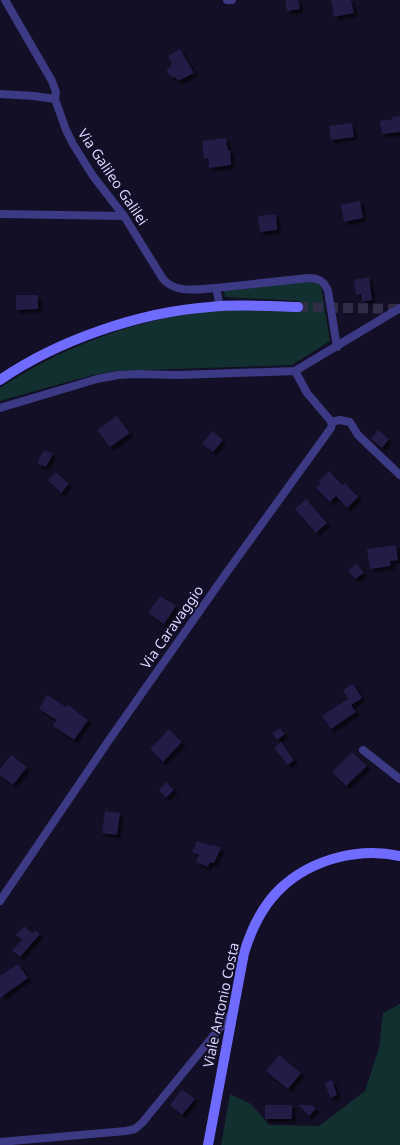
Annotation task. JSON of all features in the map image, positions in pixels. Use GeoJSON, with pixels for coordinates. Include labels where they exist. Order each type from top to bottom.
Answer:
{"type":"FeatureCollection","features":[{"type":"Feature","properties":{"kind":"main road"},"geometry":{"type":"LineString","coordinates":[[0,380],[58,348],[109,328],[161,314],[220,306],[298,307]]}},
{"type":"Feature","properties":{"kind":"main road","name":"Viale Antonio Costa"},"geometry":{"type":"LineString","coordinates":[[208,1145],[241,965],[249,938],[265,908],[281,888],[307,869],[356,854],[370,853],[400,856]]}},
{"type":"Feature","properties":{"kind":"street","name":"Via Galileo Galilei"},"geometry":{"type":"LineString","coordinates":[[5,0],[52,81],[55,90],[55,99],[66,130],[76,150],[124,216],[161,276],[168,284],[173,287],[183,289],[216,288],[308,278],[320,280],[324,283],[328,291],[337,347]]}},
{"type":"Feature","properties":{"kind":"street"},"geometry":{"type":"LineString","coordinates":[[227,0],[232,0]]}},
{"type":"Feature","properties":{"kind":"street"},"geometry":{"type":"LineString","coordinates":[[0,94],[55,99]]}},
{"type":"Feature","properties":{"kind":"street"},"geometry":{"type":"LineString","coordinates":[[0,214],[124,216]]}},
{"type":"Feature","properties":{"kind":"street"},"geometry":{"type":"LineString","coordinates":[[216,288],[220,306]]}},
{"type":"Feature","properties":{"kind":"street"},"geometry":{"type":"LineString","coordinates":[[0,408],[97,379],[118,375],[179,375],[295,371],[400,308]]}},
{"type":"Feature","properties":{"kind":"street"},"geometry":{"type":"LineString","coordinates":[[295,371],[307,393],[331,422],[340,420],[350,422],[358,435],[400,475]]}},
{"type":"Feature","properties":{"kind":"street","name":"Via Caravaggio"},"geometry":{"type":"LineString","coordinates":[[0,901],[222,578],[331,428],[331,422]]}},
{"type":"Feature","properties":{"kind":"street"},"geometry":{"type":"LineString","coordinates":[[363,750],[400,779]]}},
{"type":"Feature","properties":{"kind":"street"},"geometry":{"type":"LineString","coordinates":[[0,1142],[135,1129],[142,1123],[232,1013]]}},
{"type":"Feature","properties":{"kind":"green space"},"geometry":{"type":"Polygon","coordinates":[[[315,281],[321,286],[330,341],[292,365],[115,371],[89,376],[0,401],[0,388],[18,376],[76,347],[137,325],[201,311],[299,311],[299,301],[225,297],[224,291],[315,281]]]}},
{"type":"Feature","properties":{"kind":"green space"},"geometry":{"type":"Polygon","coordinates":[[[400,1004],[400,1145],[221,1145],[230,1094],[251,1104],[269,1125],[319,1126],[365,1091],[379,1048],[383,1013],[400,1004]]]}},
{"type":"Feature","properties":{"kind":"building"},"geometry":{"type":"Polygon","coordinates":[[[285,0],[298,0],[300,9],[287,11],[285,0]]]}},
{"type":"Feature","properties":{"kind":"building"},"geometry":{"type":"Polygon","coordinates":[[[331,0],[351,0],[354,13],[334,17],[331,0]]]}},
{"type":"Feature","properties":{"kind":"building"},"geometry":{"type":"Polygon","coordinates":[[[180,49],[194,73],[178,81],[176,78],[171,77],[168,74],[167,70],[172,64],[168,56],[180,49]]]}},
{"type":"Feature","properties":{"kind":"building"},"geometry":{"type":"Polygon","coordinates":[[[400,116],[400,132],[382,134],[380,121],[393,119],[392,117],[400,116]]]}},
{"type":"Feature","properties":{"kind":"building"},"geometry":{"type":"Polygon","coordinates":[[[352,123],[354,137],[331,140],[329,126],[352,123]]]}},
{"type":"Feature","properties":{"kind":"building"},"geometry":{"type":"Polygon","coordinates":[[[226,138],[228,151],[230,150],[231,165],[209,168],[208,158],[204,159],[202,141],[226,138]]]}},
{"type":"Feature","properties":{"kind":"building"},"geometry":{"type":"Polygon","coordinates":[[[360,201],[363,218],[344,222],[341,205],[360,201]]]}},
{"type":"Feature","properties":{"kind":"building"},"geometry":{"type":"Polygon","coordinates":[[[276,214],[277,230],[260,232],[258,216],[276,214]]]}},
{"type":"Feature","properties":{"kind":"building"},"geometry":{"type":"Polygon","coordinates":[[[369,277],[372,300],[362,302],[361,294],[356,295],[354,280],[369,277]]]}},
{"type":"Feature","properties":{"kind":"building"},"geometry":{"type":"Polygon","coordinates":[[[16,295],[38,295],[38,309],[16,310],[16,295]]]}},
{"type":"Feature","properties":{"kind":"building"},"geometry":{"type":"Polygon","coordinates":[[[117,416],[130,433],[110,447],[97,430],[117,416]]]}},
{"type":"Feature","properties":{"kind":"building"},"geometry":{"type":"Polygon","coordinates":[[[378,430],[389,439],[382,448],[371,439],[378,430]]]}},
{"type":"Feature","properties":{"kind":"building"},"geometry":{"type":"Polygon","coordinates":[[[212,431],[223,440],[213,452],[202,444],[212,431]]]}},
{"type":"Feature","properties":{"kind":"building"},"geometry":{"type":"Polygon","coordinates":[[[44,450],[53,454],[46,467],[37,463],[44,450]]]}},
{"type":"Feature","properties":{"kind":"building"},"geometry":{"type":"Polygon","coordinates":[[[329,471],[342,485],[345,483],[358,497],[347,508],[336,496],[330,502],[316,488],[321,483],[319,481],[329,471]]]}},
{"type":"Feature","properties":{"kind":"building"},"geometry":{"type":"Polygon","coordinates":[[[56,472],[69,484],[61,493],[48,480],[56,472]]]}},
{"type":"Feature","properties":{"kind":"building"},"geometry":{"type":"Polygon","coordinates":[[[306,499],[327,523],[316,533],[295,509],[306,499]]]}},
{"type":"Feature","properties":{"kind":"building"},"geometry":{"type":"Polygon","coordinates":[[[396,545],[398,560],[390,561],[391,566],[370,569],[367,549],[396,545]]]}},
{"type":"Feature","properties":{"kind":"building"},"geometry":{"type":"Polygon","coordinates":[[[357,564],[364,573],[355,579],[348,570],[357,564]]]}},
{"type":"Feature","properties":{"kind":"building"},"geometry":{"type":"Polygon","coordinates":[[[160,596],[176,606],[164,624],[148,613],[160,596]]]}},
{"type":"Feature","properties":{"kind":"building"},"geometry":{"type":"Polygon","coordinates":[[[353,684],[362,698],[351,705],[356,712],[331,729],[322,716],[348,699],[343,690],[353,684]]]}},
{"type":"Feature","properties":{"kind":"building"},"geometry":{"type":"Polygon","coordinates":[[[47,695],[66,707],[68,705],[88,720],[74,740],[53,726],[57,720],[39,709],[47,695]]]}},
{"type":"Feature","properties":{"kind":"building"},"geometry":{"type":"Polygon","coordinates":[[[280,728],[285,734],[277,740],[272,733],[280,728]]]}},
{"type":"Feature","properties":{"kind":"building"},"geometry":{"type":"Polygon","coordinates":[[[169,729],[182,742],[163,762],[150,749],[169,729]]]}},
{"type":"Feature","properties":{"kind":"building"},"geometry":{"type":"Polygon","coordinates":[[[281,742],[294,760],[288,765],[274,748],[281,742]]]}},
{"type":"Feature","properties":{"kind":"building"},"geometry":{"type":"Polygon","coordinates":[[[352,752],[367,766],[346,786],[332,772],[352,752]]]}},
{"type":"Feature","properties":{"kind":"building"},"geometry":{"type":"Polygon","coordinates":[[[11,755],[27,767],[13,785],[0,775],[0,769],[11,755]]]}},
{"type":"Feature","properties":{"kind":"building"},"geometry":{"type":"Polygon","coordinates":[[[166,782],[174,790],[166,798],[159,790],[166,782]]]}},
{"type":"Feature","properties":{"kind":"building"},"geometry":{"type":"Polygon","coordinates":[[[105,811],[120,813],[117,835],[102,833],[105,811]]]}},
{"type":"Feature","properties":{"kind":"building"},"geometry":{"type":"Polygon","coordinates":[[[197,841],[211,846],[212,844],[221,848],[214,863],[210,862],[208,867],[196,862],[199,855],[192,852],[197,841]]]}},
{"type":"Feature","properties":{"kind":"building"},"geometry":{"type":"Polygon","coordinates":[[[24,926],[32,933],[35,930],[40,934],[20,957],[12,950],[22,940],[16,935],[24,926]]]}},
{"type":"Feature","properties":{"kind":"building"},"geometry":{"type":"Polygon","coordinates":[[[18,964],[28,978],[0,998],[0,976],[18,964]]]}},
{"type":"Feature","properties":{"kind":"building"},"geometry":{"type":"Polygon","coordinates":[[[279,1055],[301,1073],[288,1089],[266,1071],[279,1055]]]}},
{"type":"Feature","properties":{"kind":"building"},"geometry":{"type":"Polygon","coordinates":[[[332,1080],[337,1095],[330,1098],[325,1083],[332,1080]]]}},
{"type":"Feature","properties":{"kind":"building"},"geometry":{"type":"Polygon","coordinates":[[[182,1089],[195,1099],[182,1115],[170,1105],[182,1089]]]}},
{"type":"Feature","properties":{"kind":"building"},"geometry":{"type":"Polygon","coordinates":[[[265,1105],[292,1105],[292,1119],[265,1119],[265,1105]]]}},
{"type":"Feature","properties":{"kind":"building"},"geometry":{"type":"Polygon","coordinates":[[[298,1105],[312,1105],[316,1109],[309,1116],[298,1105]]]}},
{"type":"Feature","properties":{"kind":"tunnel"},"geometry":{"type":"LineString","coordinates":[[298,307],[400,309]]}}]}
